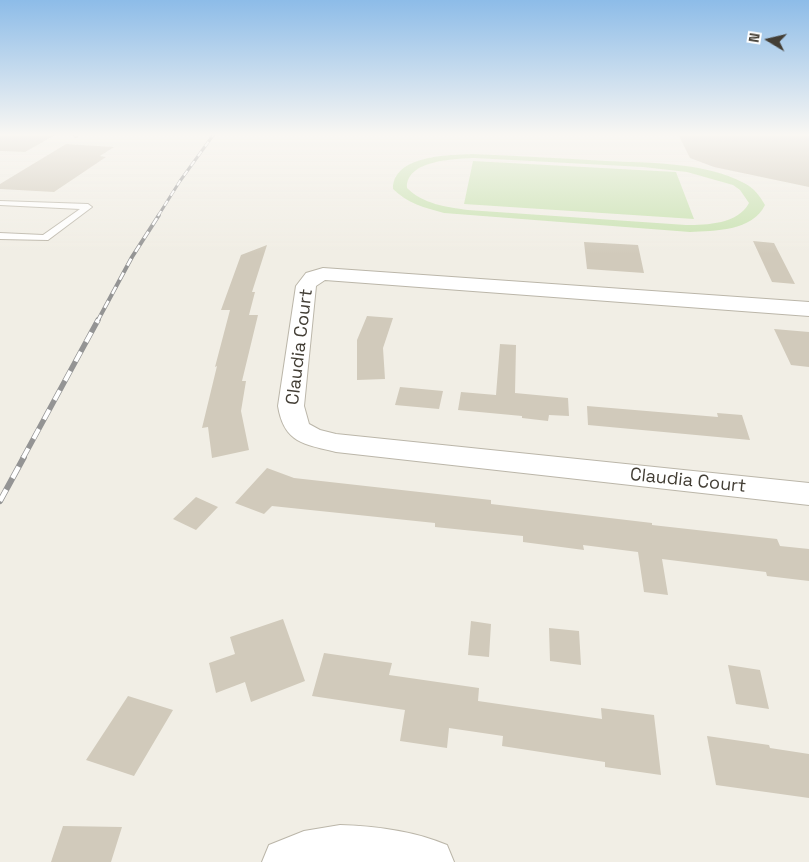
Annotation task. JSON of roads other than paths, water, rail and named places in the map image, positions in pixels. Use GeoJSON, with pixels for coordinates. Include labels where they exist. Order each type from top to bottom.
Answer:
{"type":"FeatureCollection","features":[{"type":"Feature","properties":{"kind":"street","name":"Claudia Court"},"geometry":{"type":"LineString","coordinates":[[809,309],[346,274],[315,275],[310,278],[306,286],[291,406],[293,422],[297,428],[309,436],[336,443],[809,494]]}},
{"type":"Feature","properties":{"kind":"street"},"geometry":{"type":"LineString","coordinates":[[286,862],[314,852],[340,847],[430,862]]}},
{"type":"Feature","properties":{"kind":"lane"},"geometry":{"type":"LineString","coordinates":[[0,203],[88,207],[45,238],[0,236]]}},
{"type":"Feature","properties":{"kind":"railway"},"geometry":{"type":"LineString","coordinates":[[158,216],[185,174]]}},
{"type":"Feature","properties":{"kind":"railway"},"geometry":{"type":"LineString","coordinates":[[97,322],[132,257],[159,215]]}},
{"type":"Feature","properties":{"kind":"railway"},"geometry":{"type":"LineString","coordinates":[[23,458],[98,320]]}},
{"type":"Feature","properties":{"kind":"railway"},"geometry":{"type":"LineString","coordinates":[[0,501],[24,457]]}}]}
